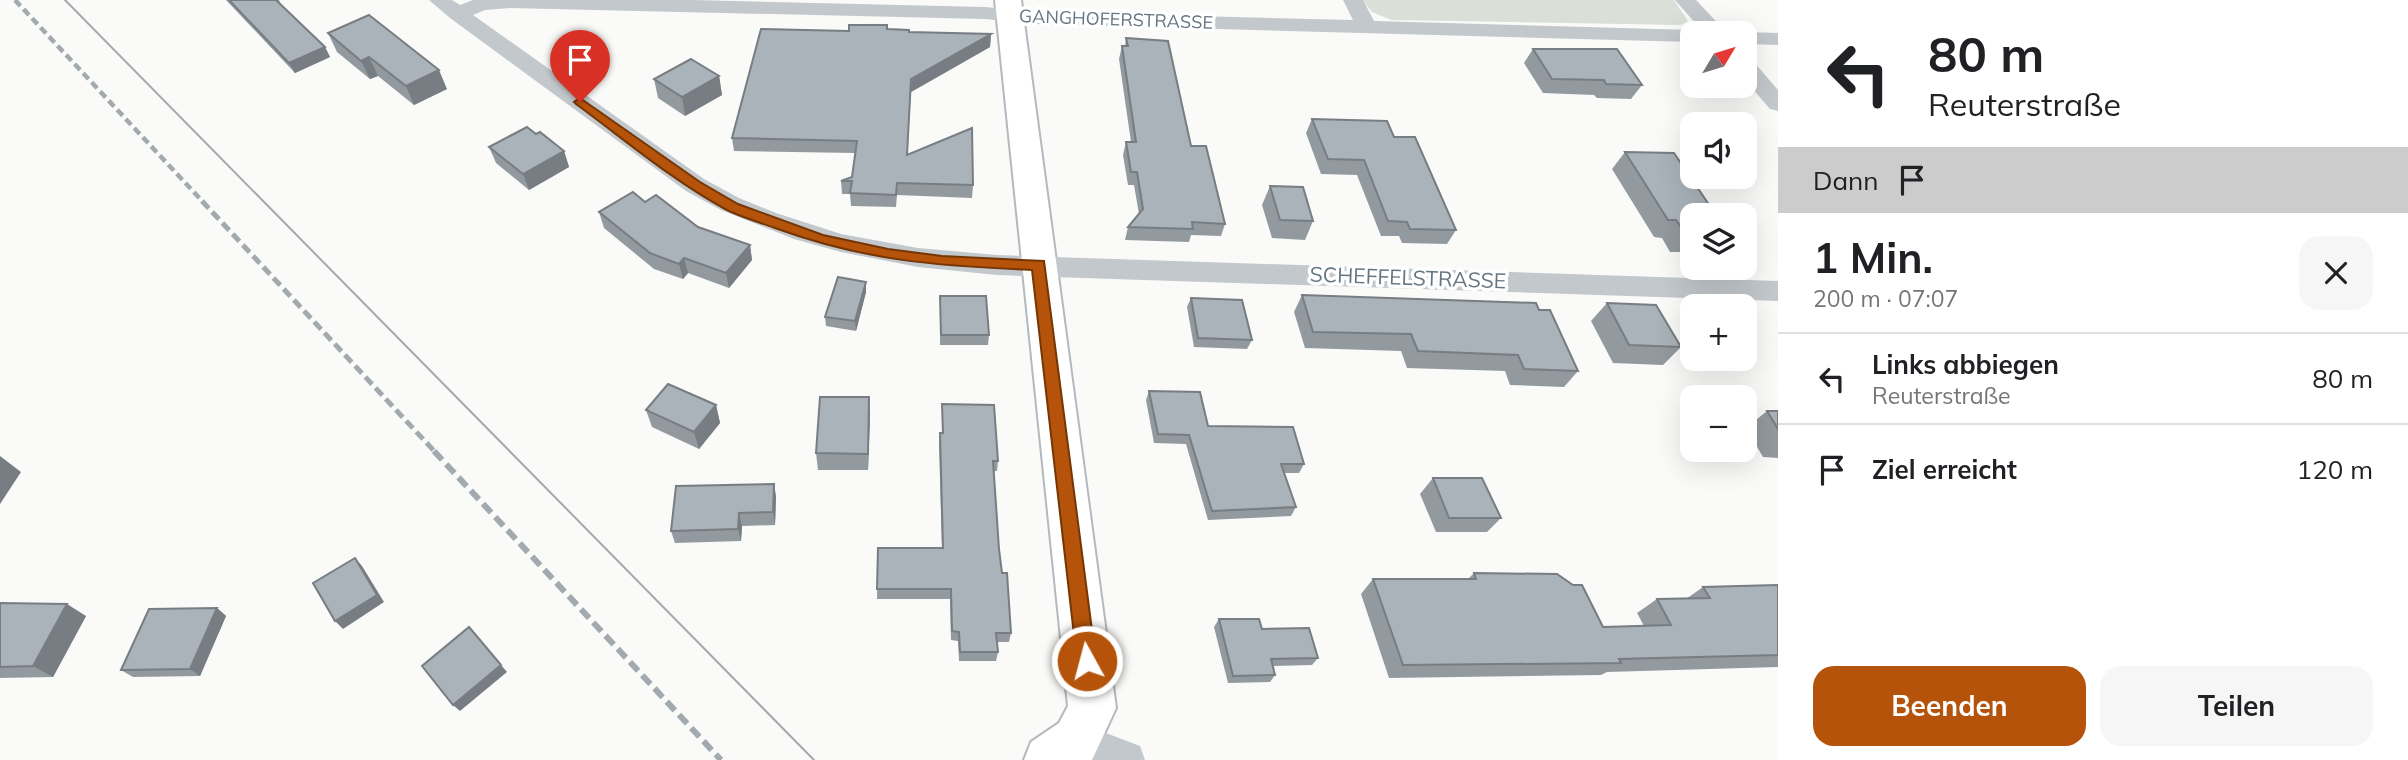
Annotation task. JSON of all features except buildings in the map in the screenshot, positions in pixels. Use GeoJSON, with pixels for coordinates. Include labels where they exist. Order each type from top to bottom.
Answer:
{"type":"FeatureCollection","features":[{"type":"Feature","properties":{"kind":"street"},"geometry":{"type":"LineString","coordinates":[[1353,0],[1366,26]]}},
{"type":"Feature","properties":{"kind":"street"},"geometry":{"type":"LineString","coordinates":[[1685,0],[1705,21]]}},
{"type":"Feature","properties":{"kind":"street","name":"GANGHOFERSTRASSE"},"geometry":{"type":"LineString","coordinates":[[448,7],[510,2],[980,13],[1009,8],[1366,26],[1680,36]]}},
{"type":"Feature","properties":{"kind":"street","name":"SCHEFFELSTRASSE"},"geometry":{"type":"LineString","coordinates":[[448,7],[695,185],[733,207],[820,239],[888,254],[942,261],[1039,265],[1778,290]]}},
{"type":"Feature","properties":{"kind":"street"},"geometry":{"type":"LineString","coordinates":[[1009,8],[1092,708],[1063,750],[1126,760]]}},
{"type":"Feature","properties":{"kind":"street"},"geometry":{"type":"LineString","coordinates":[[1757,38],[1778,39]]}},
{"type":"Feature","properties":{"kind":"street"},"geometry":{"type":"LineString","coordinates":[[1757,80],[1778,104]]}},
{"type":"Feature","properties":{"kind":"shaded area"},"geometry":{"type":"Polygon","coordinates":[[[1362,0],[1674,0],[1688,21],[1680,21],[1680,25],[1391,20],[1372,12],[1362,0]]]}},
{"type":"Feature","properties":{"kind":"tram line"},"geometry":{"type":"LineString","coordinates":[[65,0],[814,760]]}},
{"type":"Feature","properties":{"kind":"railway"},"geometry":{"type":"LineString","coordinates":[[15,0],[204,203]]}},
{"type":"Feature","properties":{"kind":"railway"},"geometry":{"type":"LineString","coordinates":[[202,201],[436,453]]}},
{"type":"Feature","properties":{"kind":"railway"},"geometry":{"type":"LineString","coordinates":[[434,451],[721,760]]}},
{"type":"Feature","properties":{"kind":"route"},"geometry":{"type":"LineString","coordinates":[[580,102],[695,185],[733,207],[820,239],[888,254],[942,261],[1039,265],[1087,661]]}}]}
